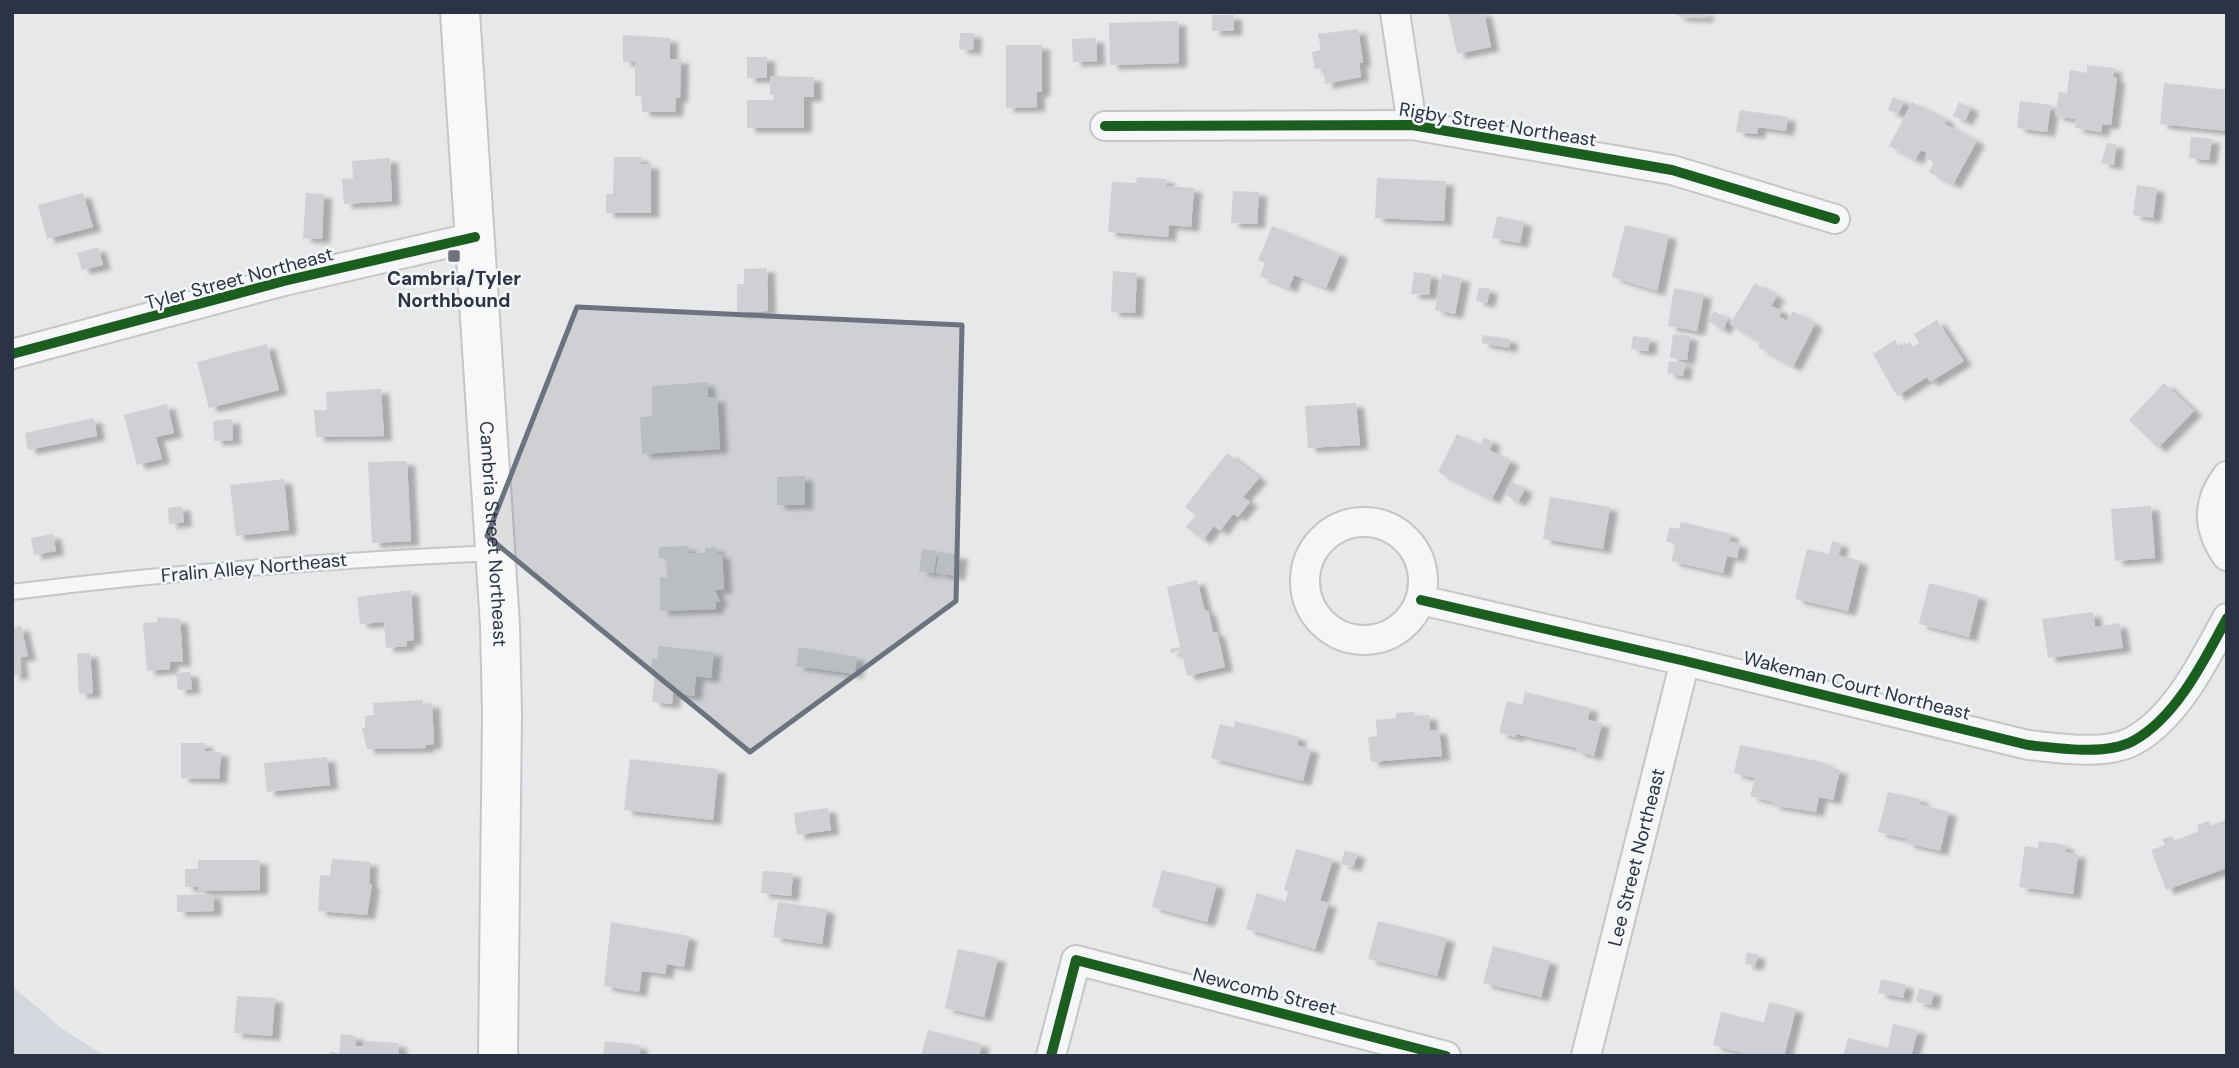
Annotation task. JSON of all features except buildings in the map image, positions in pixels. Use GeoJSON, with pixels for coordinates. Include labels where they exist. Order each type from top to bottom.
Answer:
{"type":"FeatureCollection","features":[{"type":"Feature","properties":{"kind":"main road","name":"Cambria Street Northeast"},"geometry":{"type":"LineString","coordinates":[[460,12],[496,553],[502,714],[498,1056]]}},
{"type":"Feature","properties":{"kind":"street","name":"Rigby Street Northeast"},"geometry":{"type":"LineString","coordinates":[[1395,12],[1412,125]]}},
{"type":"Feature","properties":{"kind":"street","name":"Rigby Street Northeast"},"geometry":{"type":"LineString","coordinates":[[1105,126],[1412,125],[1672,170],[1835,219]]}},
{"type":"Feature","properties":{"kind":"street","name":"Tyler Street Northeast"},"geometry":{"type":"LineString","coordinates":[[12,354],[284,281],[475,237]]}},
{"type":"Feature","properties":{"kind":"street"},"geometry":{"type":"LineString","coordinates":[[2227,475],[2215,492],[2210,516],[2216,540],[2227,556]]}},
{"type":"Feature","properties":{"kind":"street"},"geometry":{"type":"LineString","coordinates":[[1370,522],[1395,530],[1415,549],[1424,574],[1421,600],[1409,621],[1390,635],[1367,641],[1339,636],[1316,618],[1306,597],[1304,574],[1311,552],[1326,534],[1347,524],[1370,522]]}},
{"type":"Feature","properties":{"kind":"street","name":"Wakeman Court Northeast"},"geometry":{"type":"LineString","coordinates":[[1421,600],[2028,745],[2084,751],[2133,741],[2171,708],[2202,664],[2227,618]]}},
{"type":"Feature","properties":{"kind":"street","name":"Lee Street Northeast"},"geometry":{"type":"LineString","coordinates":[[1586,1056],[1685,661]]}},
{"type":"Feature","properties":{"kind":"street","name":"Newcomb Street"},"geometry":{"type":"LineString","coordinates":[[1051,1056],[1076,960],[1446,1056]]}},
{"type":"Feature","properties":{"kind":"lane","name":"Fralin Alley Northeast"},"geometry":{"type":"LineString","coordinates":[[12,592],[122,578],[312,561],[496,553]]}},
{"type":"Feature","properties":{"kind":"highlighted area"},"geometry":{"type":"Polygon","coordinates":[[[577,307],[962,325],[956,601],[750,752],[487,536],[577,307]]]}},
{"type":"Feature","properties":{"kind":"shaded area"},"geometry":{"type":"Polygon","coordinates":[[[12,986],[61,1028],[105,1056],[12,1056],[12,986]]]}},
{"type":"Feature","properties":{"kind":"cycle path"},"geometry":{"type":"LineString","coordinates":[[1105,126],[1412,125],[1672,170],[1835,219]]}},
{"type":"Feature","properties":{"kind":"cycle path"},"geometry":{"type":"LineString","coordinates":[[12,354],[284,281],[475,237]]}},
{"type":"Feature","properties":{"kind":"cycle path"},"geometry":{"type":"LineString","coordinates":[[1421,600],[2028,745],[2081,750],[2122,746],[2148,731],[2163,718],[2188,686],[2227,618]]}},
{"type":"Feature","properties":{"kind":"cycle path"},"geometry":{"type":"LineString","coordinates":[[1051,1056],[1076,960],[1446,1056]]}},
{"type":"Feature","properties":{"kind":"place","name":"Cambria/Tyler Northbound"},"geometry":{"type":"Point","coordinates":[454,256]}}]}
